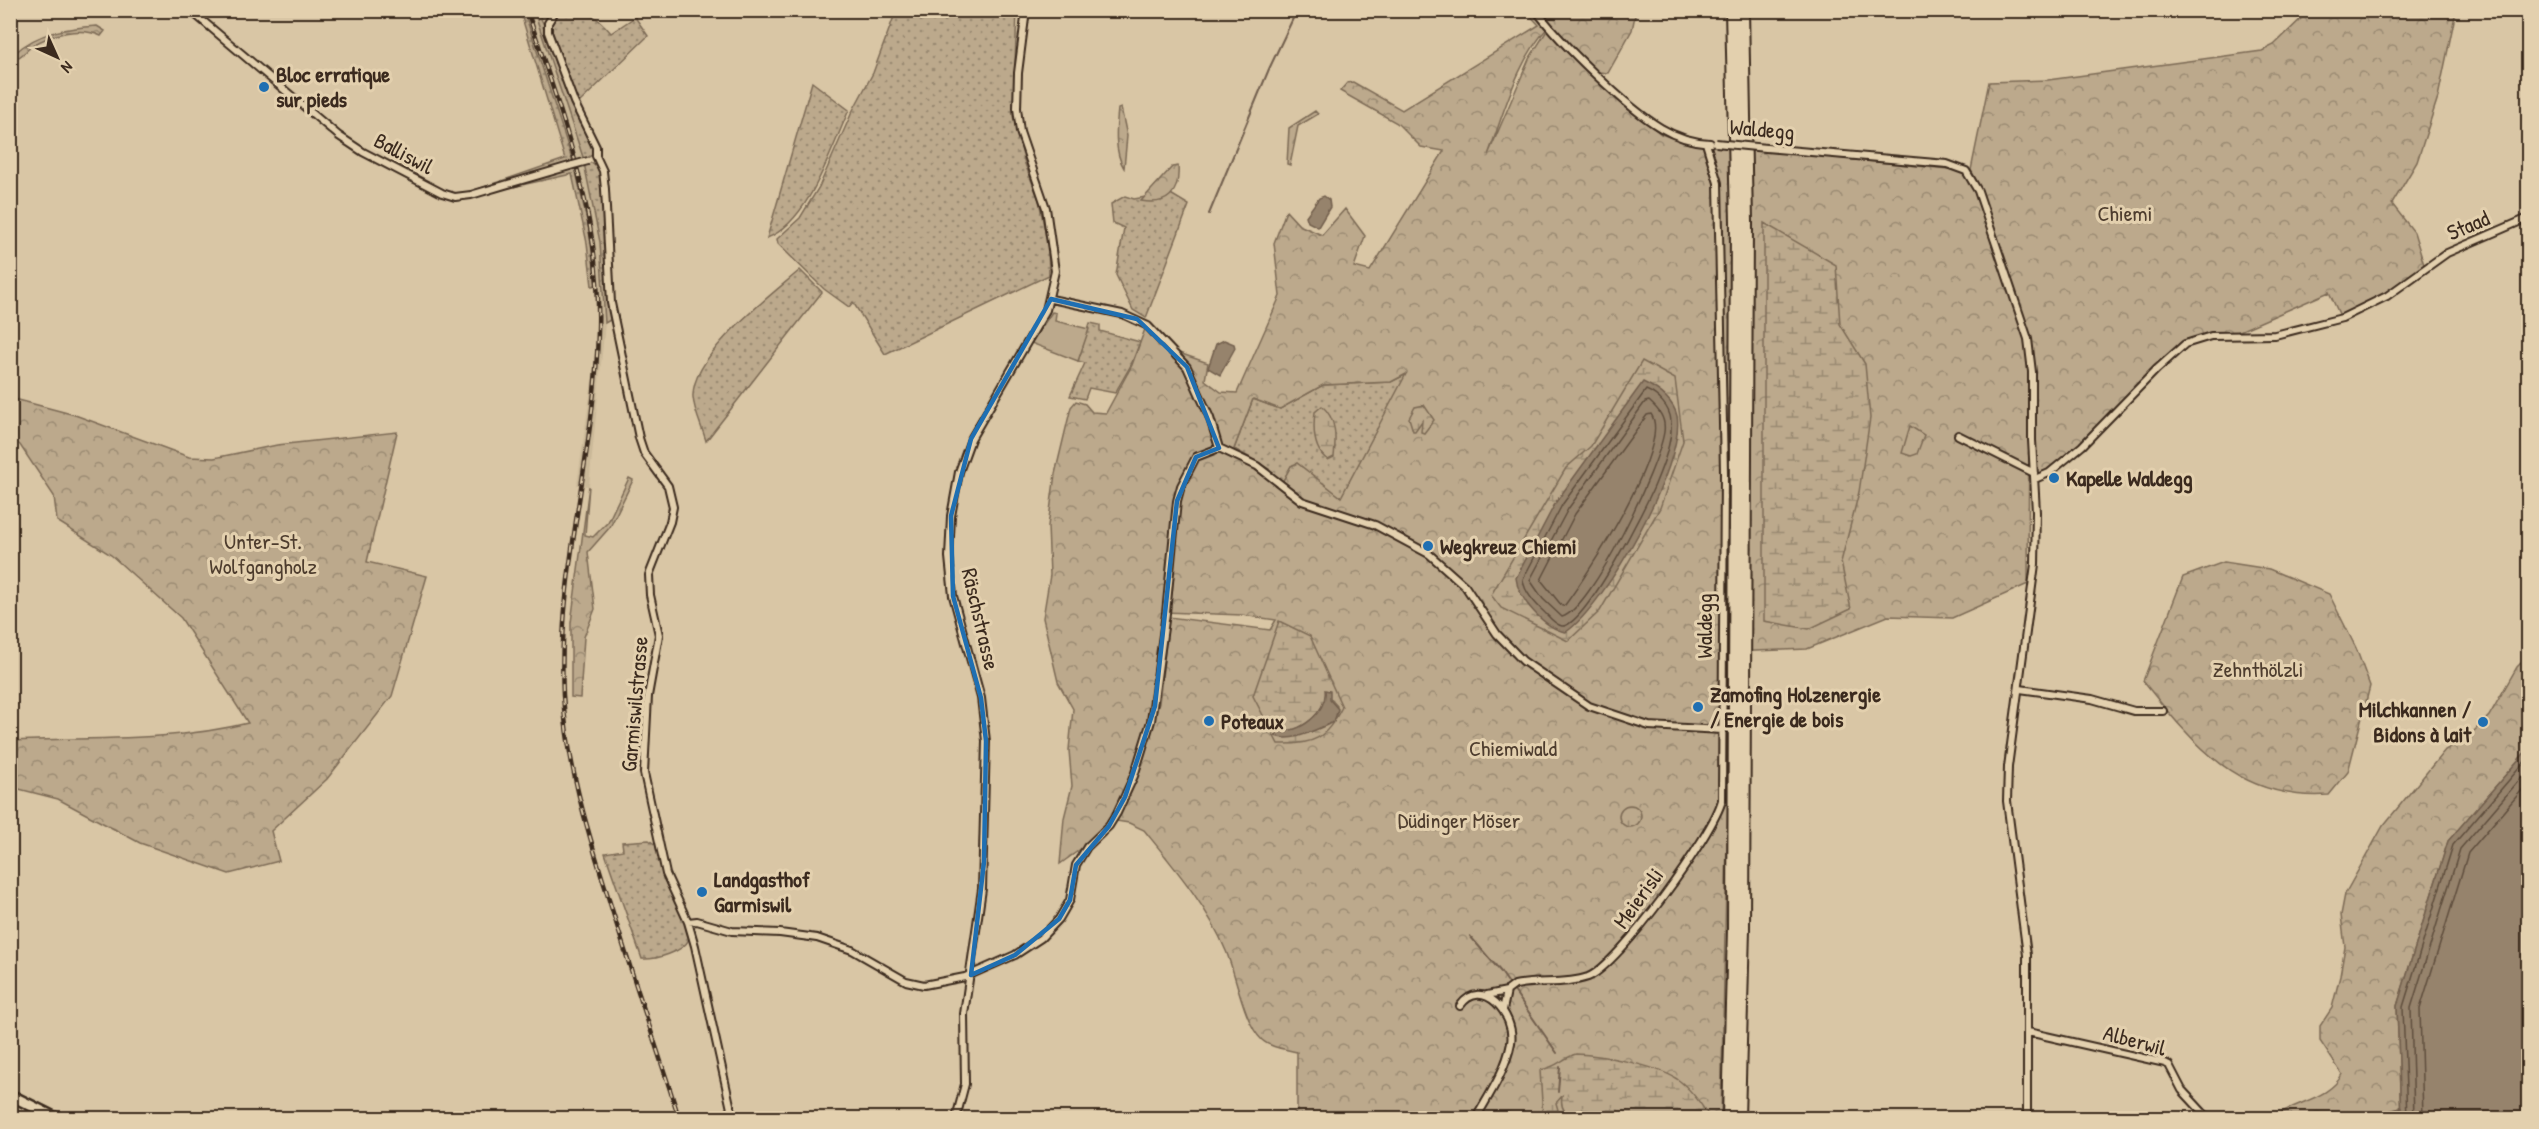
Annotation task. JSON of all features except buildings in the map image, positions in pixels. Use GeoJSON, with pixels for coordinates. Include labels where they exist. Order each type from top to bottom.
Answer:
{"type":"FeatureCollection","features":[{"type":"Feature","properties":{"kind":"highway"},"geometry":{"type":"LineString","coordinates":[[1729,1119],[1734,929],[1737,221],[1732,10]]}},
{"type":"Feature","properties":{"kind":"highway"},"geometry":{"type":"LineString","coordinates":[[1738,1119],[1743,917],[1746,222],[1742,10]]}},
{"type":"Feature","properties":{"kind":"main road"},"geometry":{"type":"LineString","coordinates":[[10,1095],[56,1119]]}},
{"type":"Feature","properties":{"kind":"street","name":"Balliswil"},"geometry":{"type":"LineString","coordinates":[[190,10],[339,136],[372,157],[442,194],[456,197],[471,195],[588,161],[596,156]]}},
{"type":"Feature","properties":{"kind":"street"},"geometry":{"type":"LineString","coordinates":[[556,10],[548,23],[548,32],[574,102],[596,147],[596,156]]}},
{"type":"Feature","properties":{"kind":"street","name":"Räschstrasse"},"geometry":{"type":"LineString","coordinates":[[956,1119],[965,1084],[964,1020],[984,861],[986,741],[981,698],[953,596],[949,557],[951,516],[959,472],[974,432],[1040,321],[1051,299],[1055,271],[1048,220],[1020,132],[1017,108],[1017,74],[1026,10]]}},
{"type":"Feature","properties":{"kind":"street"},"geometry":{"type":"LineString","coordinates":[[1536,10],[1572,50],[1650,120],[1677,136],[1706,143]]}},
{"type":"Feature","properties":{"kind":"street","name":"Waldegg"},"geometry":{"type":"LineString","coordinates":[[1722,730],[1724,472],[1718,183],[1706,143],[1947,164],[1962,169],[1971,176],[1978,191],[2028,339],[2032,372],[2035,564],[2008,767],[2007,801],[2027,955],[2027,1119]]}},
{"type":"Feature","properties":{"kind":"street","name":"Garmiswilstrasse"},"geometry":{"type":"LineString","coordinates":[[596,156],[603,171],[605,189],[611,303],[639,438],[644,453],[668,486],[673,502],[670,522],[649,574],[650,595],[659,635],[649,685],[643,758],[650,811],[666,874],[688,922],[715,1030],[733,1119]]}},
{"type":"Feature","properties":{"kind":"street","name":"Staad"},"geometry":{"type":"LineString","coordinates":[[2035,476],[2057,468],[2082,446],[2157,369],[2185,344],[2211,336],[2275,335],[2328,323],[2365,309],[2447,253],[2529,218]]}},
{"type":"Feature","properties":{"kind":"street"},"geometry":{"type":"LineString","coordinates":[[1051,299],[1122,314],[1148,326],[1187,367],[1210,418],[1219,448]]}},
{"type":"Feature","properties":{"kind":"street"},"geometry":{"type":"LineString","coordinates":[[1958,435],[2035,476]]}},
{"type":"Feature","properties":{"kind":"street"},"geometry":{"type":"LineString","coordinates":[[688,922],[696,921],[732,931],[780,933],[817,938],[868,957],[915,984],[936,984],[971,975],[1041,938],[1059,919],[1070,900],[1076,865],[1087,847],[1109,826],[1134,776],[1155,706],[1176,507],[1181,486],[1196,457],[1219,448],[1257,466],[1302,501],[1375,525],[1429,554],[1465,586],[1497,634],[1523,661],[1589,706],[1649,726],[1722,730]]}},
{"type":"Feature","properties":{"kind":"street"},"geometry":{"type":"LineString","coordinates":[[2020,689],[2092,699],[2134,711],[2163,711]]}},
{"type":"Feature","properties":{"kind":"street","name":"Meierisli"},"geometry":{"type":"LineString","coordinates":[[1507,991],[1515,985],[1588,977],[1597,972],[1629,942],[1659,902],[1717,814],[1723,791],[1722,730]]}},
{"type":"Feature","properties":{"kind":"street"},"geometry":{"type":"LineString","coordinates":[[1460,1006],[1465,998],[1473,994],[1486,995],[1507,991],[1503,1010]]}},
{"type":"Feature","properties":{"kind":"street"},"geometry":{"type":"LineString","coordinates":[[1476,1119],[1496,1083],[1511,1044],[1511,1030],[1503,1010],[1486,995]]}},
{"type":"Feature","properties":{"kind":"street","name":"Alberwil"},"geometry":{"type":"LineString","coordinates":[[2028,1032],[2169,1065],[2182,1090],[2208,1119]]}},
{"type":"Feature","properties":{"kind":"highlighted area"},"geometry":{"type":"Polygon","coordinates":[[[1051,299],[1137,319],[1187,367],[1219,448],[1196,457],[1187,472],[1177,501],[1155,706],[1125,797],[1109,826],[1076,865],[1070,900],[1059,919],[1015,955],[971,975],[984,862],[986,741],[981,698],[953,596],[951,516],[971,439],[1051,299]]]}},
{"type":"Feature","properties":{"kind":"shaded area"},"geometry":{"type":"Polygon","coordinates":[[[524,11],[534,11],[584,160],[600,242],[605,323],[589,486],[577,485],[595,360],[596,285],[592,243],[575,167],[524,11]]]}},
{"type":"Feature","properties":{"kind":"green space"},"geometry":{"type":"Polygon","coordinates":[[[520,11],[524,11],[573,162],[463,194],[565,159],[520,11]]]}},
{"type":"Feature","properties":{"kind":"green space"},"geometry":{"type":"Polygon","coordinates":[[[534,11],[537,11],[544,25],[594,148],[592,155],[584,160],[534,11]]]}},
{"type":"Feature","properties":{"kind":"green space"},"geometry":{"type":"Polygon","coordinates":[[[560,11],[589,14],[600,21],[611,33],[635,17],[648,36],[578,104],[552,32],[552,21],[560,11]]]}},
{"type":"Feature","properties":{"kind":"green space"},"geometry":{"type":"Polygon","coordinates":[[[896,11],[1017,11],[1013,116],[1025,164],[1039,200],[1048,247],[1049,275],[885,354],[853,302],[849,307],[824,289],[778,244],[777,239],[800,218],[819,187],[852,112],[873,73],[896,11]]]}},
{"type":"Feature","properties":{"kind":"green space","name":"Düdinger Möser"},"geometry":{"type":"Polygon","coordinates":[[[1526,11],[1636,11],[1632,30],[1608,73],[1598,72],[1550,25],[1520,70],[1488,155],[1529,59],[1548,29],[1600,84],[1661,134],[1690,144],[1959,170],[1970,179],[1976,194],[1982,191],[1971,170],[1989,82],[2048,80],[2262,51],[2274,45],[2309,11],[2456,11],[2438,97],[2417,162],[2392,204],[2414,232],[2425,268],[2384,295],[2340,316],[2329,292],[2235,333],[2211,333],[2184,342],[2154,366],[2081,445],[2057,466],[2037,475],[2035,412],[2029,411],[2028,584],[1952,618],[1888,616],[1807,649],[1731,652],[1721,1118],[1289,1118],[1297,1111],[1297,1052],[1270,1045],[1256,1033],[1245,1011],[1226,951],[1200,903],[1144,830],[1129,823],[1116,821],[1141,763],[1159,703],[1169,617],[1270,630],[1276,620],[1242,615],[1164,612],[1154,704],[1131,776],[1104,832],[1060,864],[1064,818],[1072,786],[1069,750],[1073,709],[1058,682],[1043,618],[1050,575],[1048,526],[1055,474],[1071,407],[1076,401],[1085,404],[1092,412],[1106,413],[1132,365],[1145,329],[1159,346],[1208,363],[1205,380],[1221,392],[1237,393],[1280,296],[1274,243],[1286,211],[1299,225],[1322,235],[1345,209],[1365,236],[1354,267],[1370,271],[1444,151],[1421,147],[1397,123],[1340,91],[1347,83],[1353,82],[1402,110],[1539,25],[1526,11]],[[1406,374],[1391,382],[1323,385],[1280,409],[1253,399],[1234,449],[1269,469],[1265,475],[1279,488],[1291,466],[1297,463],[1341,497],[1406,374]]]}},
{"type":"Feature","properties":{"kind":"green space"},"geometry":{"type":"Polygon","coordinates":[[[97,26],[105,31],[101,36],[84,32],[66,33],[39,42],[17,58],[15,53],[33,40],[53,32],[97,26]]]}},
{"type":"Feature","properties":{"kind":"green space"},"geometry":{"type":"Polygon","coordinates":[[[812,82],[849,110],[807,201],[782,230],[767,238],[812,82]]]}},
{"type":"Feature","properties":{"kind":"green space"},"geometry":{"type":"Polygon","coordinates":[[[1121,108],[1127,136],[1124,168],[1116,140],[1118,109],[1121,108]]]}},
{"type":"Feature","properties":{"kind":"green space"},"geometry":{"type":"Polygon","coordinates":[[[1315,111],[1318,114],[1298,126],[1290,165],[1287,164],[1289,128],[1315,111]]]}},
{"type":"Feature","properties":{"kind":"green space"},"geometry":{"type":"Polygon","coordinates":[[[584,163],[593,163],[601,171],[612,319],[605,323],[600,242],[584,163]]]}},
{"type":"Feature","properties":{"kind":"green space"},"geometry":{"type":"Polygon","coordinates":[[[1178,166],[1177,184],[1170,196],[1158,201],[1141,201],[1172,167],[1178,166]]]}},
{"type":"Feature","properties":{"kind":"green space"},"geometry":{"type":"Polygon","coordinates":[[[575,167],[592,243],[596,285],[592,286],[587,243],[572,174],[481,194],[575,167]]]}},
{"type":"Feature","properties":{"kind":"green space"},"geometry":{"type":"Polygon","coordinates":[[[1169,193],[1189,205],[1146,318],[1133,310],[1116,275],[1124,228],[1113,223],[1111,204],[1125,196],[1134,199],[1169,193]]]}},
{"type":"Feature","properties":{"kind":"green space"},"geometry":{"type":"Polygon","coordinates":[[[1764,223],[1836,265],[1840,324],[1865,364],[1870,418],[1859,492],[1841,562],[1851,609],[1809,629],[1764,621],[1764,223]]]}},
{"type":"Feature","properties":{"kind":"green space"},"geometry":{"type":"Polygon","coordinates":[[[800,270],[822,292],[706,441],[693,397],[696,381],[705,363],[734,328],[800,270]]]}},
{"type":"Feature","properties":{"kind":"green space"},"geometry":{"type":"Polygon","coordinates":[[[1052,312],[1056,313],[1055,321],[1089,329],[1078,361],[1031,343],[1052,312]]]}},
{"type":"Feature","properties":{"kind":"green space"},"geometry":{"type":"Polygon","coordinates":[[[1090,323],[1100,325],[1100,331],[1140,342],[1131,365],[1115,393],[1089,388],[1085,399],[1070,396],[1085,363],[1078,361],[1090,323]]]}},
{"type":"Feature","properties":{"kind":"green space"},"geometry":{"type":"Polygon","coordinates":[[[1642,361],[1675,379],[1683,441],[1660,508],[1600,611],[1568,641],[1501,608],[1491,595],[1566,468],[1591,446],[1642,361]]]}},
{"type":"Feature","properties":{"kind":"green space"},"geometry":{"type":"Polygon","coordinates":[[[1407,374],[1353,506],[1291,466],[1279,488],[1264,475],[1258,462],[1234,449],[1253,399],[1280,409],[1323,385],[1391,382],[1407,374]]]}},
{"type":"Feature","properties":{"kind":"green space","name":"Unter-St. Wolfgangholz"},"geometry":{"type":"Polygon","coordinates":[[[11,398],[75,415],[189,457],[214,458],[277,445],[397,432],[367,562],[427,576],[392,696],[327,779],[271,831],[279,861],[229,874],[140,843],[58,799],[11,787],[11,741],[160,736],[248,723],[181,618],[111,555],[57,521],[54,496],[20,445],[11,439],[11,398]]]}},
{"type":"Feature","properties":{"kind":"green space"},"geometry":{"type":"Polygon","coordinates":[[[1424,405],[1434,420],[1424,433],[1421,432],[1422,421],[1413,431],[1409,418],[1415,407],[1424,405]]]}},
{"type":"Feature","properties":{"kind":"green space"},"geometry":{"type":"Polygon","coordinates":[[[1322,406],[1327,411],[1334,429],[1334,457],[1328,460],[1319,451],[1314,432],[1315,412],[1322,406]]]}},
{"type":"Feature","properties":{"kind":"green space"},"geometry":{"type":"Polygon","coordinates":[[[1910,426],[1924,435],[1917,454],[1911,456],[1902,453],[1910,426]]]}},
{"type":"Feature","properties":{"kind":"green space"},"geometry":{"type":"Polygon","coordinates":[[[629,478],[633,480],[610,527],[588,552],[595,609],[584,637],[580,698],[571,697],[571,623],[589,486],[585,535],[593,537],[608,522],[629,478]]]}},
{"type":"Feature","properties":{"kind":"green space","name":"Zehnthölzli"},"geometry":{"type":"Polygon","coordinates":[[[2224,562],[2269,569],[2329,594],[2356,648],[2370,686],[2348,772],[2329,795],[2297,794],[2269,789],[2244,779],[2222,765],[2201,747],[2181,727],[2143,681],[2183,577],[2224,562]]]}},
{"type":"Feature","properties":{"kind":"green space"},"geometry":{"type":"Polygon","coordinates":[[[1279,621],[1310,636],[1342,707],[1330,726],[1318,738],[1301,743],[1278,744],[1253,696],[1279,621]],[[1326,694],[1321,708],[1312,719],[1299,728],[1285,732],[1290,737],[1319,728],[1331,720],[1337,706],[1326,694]]]}},
{"type":"Feature","properties":{"kind":"green space"},"geometry":{"type":"Polygon","coordinates":[[[2528,656],[2528,749],[2448,841],[2397,1006],[2401,1118],[2273,1118],[2320,1095],[2337,1082],[2342,1074],[2320,1041],[2320,1026],[2332,1008],[2340,976],[2345,947],[2341,915],[2345,894],[2383,826],[2445,750],[2467,738],[2489,716],[2517,667],[2528,656]]]}},
{"type":"Feature","properties":{"kind":"green space"},"geometry":{"type":"Polygon","coordinates":[[[1630,805],[1638,808],[1641,816],[1638,824],[1630,827],[1622,824],[1619,816],[1622,808],[1630,805]]]}},
{"type":"Feature","properties":{"kind":"green space"},"geometry":{"type":"Polygon","coordinates":[[[649,840],[657,846],[666,884],[686,925],[689,939],[681,948],[668,954],[642,959],[605,853],[623,850],[622,842],[649,840]]]}},
{"type":"Feature","properties":{"kind":"green space"},"geometry":{"type":"Polygon","coordinates":[[[1576,1054],[1628,1062],[1667,1074],[1687,1087],[1710,1118],[1574,1118],[1564,1110],[1562,1096],[1556,1103],[1558,1110],[1553,1118],[1543,1118],[1540,1070],[1552,1067],[1576,1054]]]}},
{"type":"Feature","properties":{"kind":"water"},"geometry":{"type":"Polygon","coordinates":[[[1324,196],[1329,200],[1330,207],[1318,227],[1308,222],[1306,216],[1319,198],[1324,196]]]}},
{"type":"Feature","properties":{"kind":"water"},"geometry":{"type":"Polygon","coordinates":[[[1224,340],[1234,344],[1235,348],[1220,375],[1208,368],[1216,344],[1224,340]]]}},
{"type":"Feature","properties":{"kind":"water"},"geometry":{"type":"Polygon","coordinates":[[[1643,382],[1664,395],[1672,404],[1677,416],[1676,438],[1669,466],[1640,532],[1621,565],[1582,617],[1566,632],[1558,630],[1541,619],[1527,604],[1516,578],[1556,502],[1643,382]]]}},
{"type":"Feature","properties":{"kind":"water"},"geometry":{"type":"Polygon","coordinates":[[[1325,690],[1330,691],[1330,700],[1338,709],[1334,722],[1290,738],[1275,736],[1279,730],[1295,729],[1317,714],[1325,698],[1325,690]]]}},
{"type":"Feature","properties":{"kind":"water"},"geometry":{"type":"Polygon","coordinates":[[[2528,749],[2528,1118],[2401,1118],[2397,1006],[2448,841],[2528,749]]]}},
{"type":"Feature","properties":{"kind":"waterway"},"geometry":{"type":"LineString","coordinates":[[1209,214],[1269,69],[1297,10]]}},
{"type":"Feature","properties":{"kind":"waterway"},"geometry":{"type":"LineString","coordinates":[[1470,936],[1501,972],[1557,1053]]}},
{"type":"Feature","properties":{"kind":"waterway"},"geometry":{"type":"LineString","coordinates":[[1558,1092],[1560,1067]]}},
{"type":"Feature","properties":{"kind":"waterway"},"geometry":{"type":"LineString","coordinates":[[2364,1118],[2401,1108]]}},
{"type":"Feature","properties":{"kind":"railway"},"geometry":{"type":"LineString","coordinates":[[527,10],[577,168],[587,208],[598,290],[595,378],[566,604],[563,649],[565,720],[578,794],[591,842],[679,1118]]}},
{"type":"Feature","properties":{"kind":"place","name":"Bloc erratique sur pieds"},"geometry":{"type":"Point","coordinates":[264,87]}},
{"type":"Feature","properties":{"kind":"place","name":"Kapelle Waldegg"},"geometry":{"type":"Point","coordinates":[2054,478]}},
{"type":"Feature","properties":{"kind":"place","name":"Wegkreuz Chiemi"},"geometry":{"type":"Point","coordinates":[1428,546]}},
{"type":"Feature","properties":{"kind":"place","name":"Zamofing Holzenergie / Energie de bois"},"geometry":{"type":"Point","coordinates":[1698,707]}},
{"type":"Feature","properties":{"kind":"place","name":"Poteaux"},"geometry":{"type":"Point","coordinates":[1209,721]}},
{"type":"Feature","properties":{"kind":"place","name":"Milchkannen / Bidons à lait"},"geometry":{"type":"Point","coordinates":[2483,722]}},
{"type":"Feature","properties":{"kind":"place","name":"Landgasthof Garmiswil"},"geometry":{"type":"Point","coordinates":[702,892]}},
{"type":"Feature","properties":{"kind":"park label","name":"Chiemi"},"geometry":{"type":"Point","coordinates":[2125,213]}},
{"type":"Feature","properties":{"kind":"park label","name":"Chiemiwald"},"geometry":{"type":"Point","coordinates":[1513,748]}}]}
